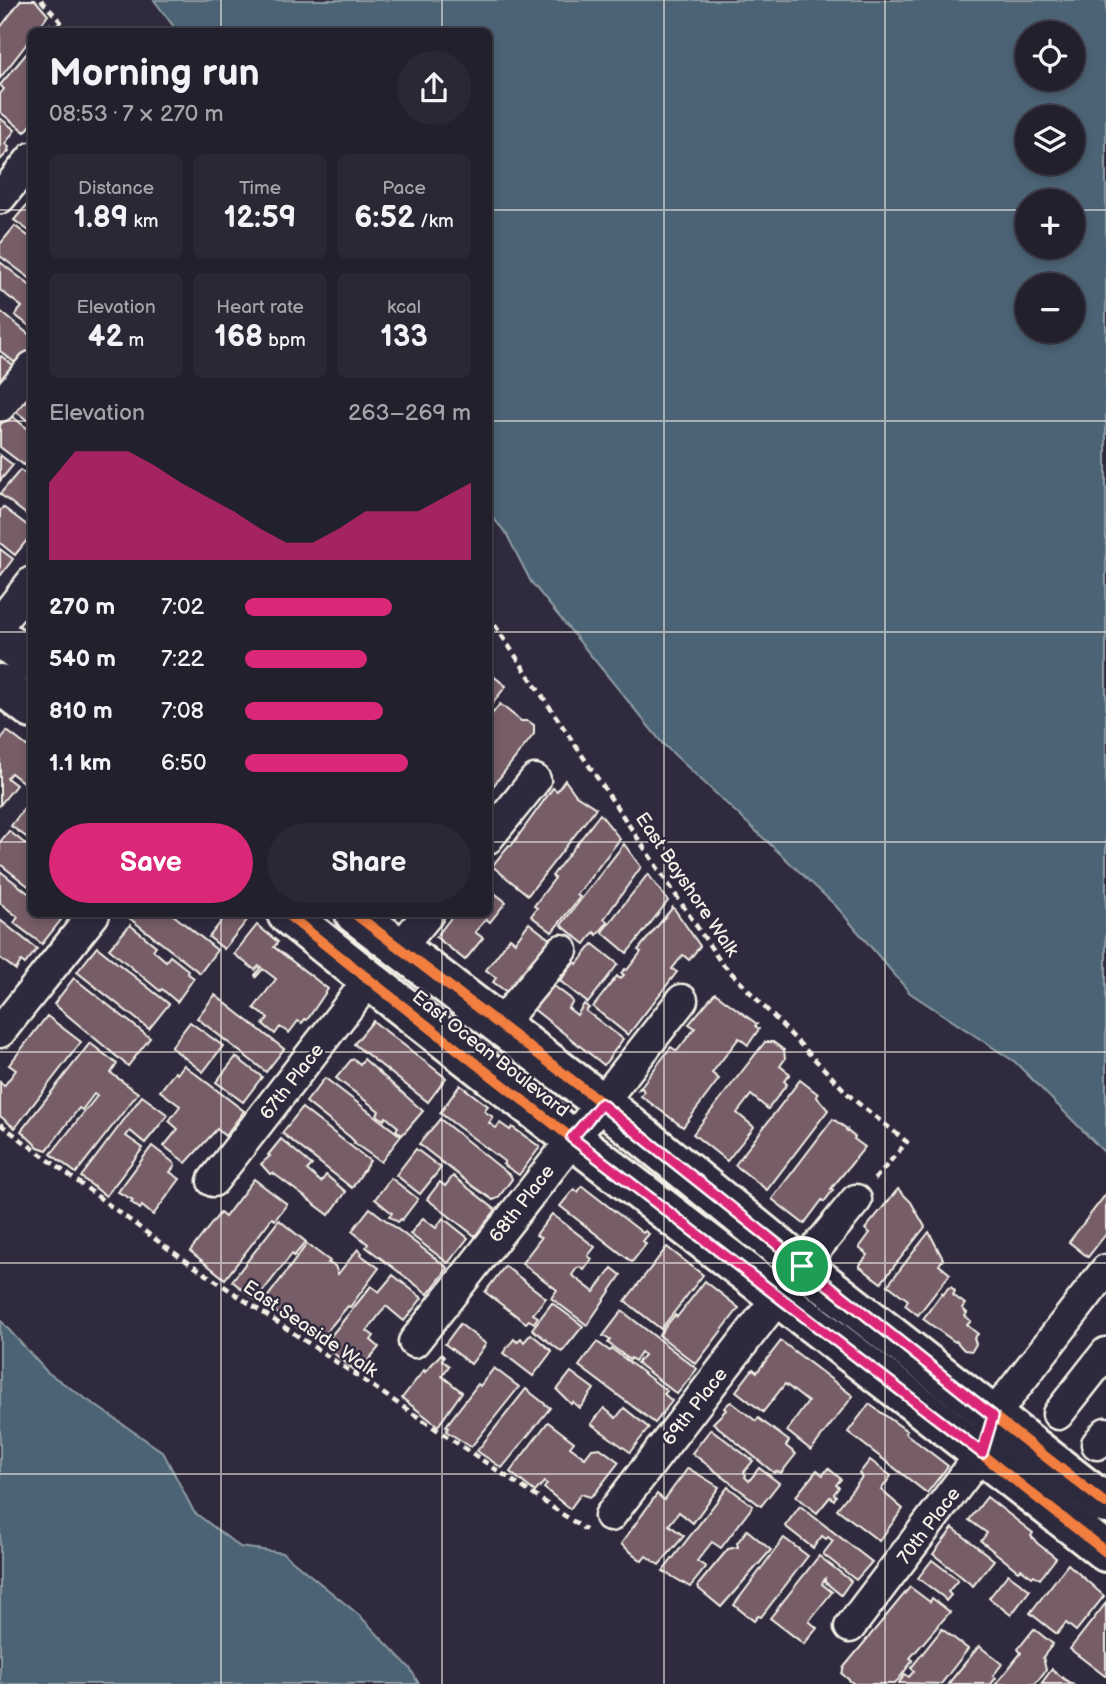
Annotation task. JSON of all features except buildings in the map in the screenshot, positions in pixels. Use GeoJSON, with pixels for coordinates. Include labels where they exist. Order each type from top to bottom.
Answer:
{"type":"FeatureCollection","features":[{"type":"Feature","properties":{"kind":"main road"},"geometry":{"type":"LineString","coordinates":[[0,637],[28,659]]}},
{"type":"Feature","properties":{"kind":"main road"},"geometry":{"type":"LineString","coordinates":[[0,684],[28,706]]}},
{"type":"Feature","properties":{"kind":"main road","name":"East Ocean Boulevard"},"geometry":{"type":"LineString","coordinates":[[291,917],[1106,1552]]}},
{"type":"Feature","properties":{"kind":"main road","name":"East Ocean Boulevard"},"geometry":{"type":"LineString","coordinates":[[359,917],[601,1104],[802,1266],[1106,1504]]}},
{"type":"Feature","properties":{"kind":"street"},"geometry":{"type":"LineString","coordinates":[[0,198],[28,163]]}},
{"type":"Feature","properties":{"kind":"street"},"geometry":{"type":"LineString","coordinates":[[0,406],[28,372]]}},
{"type":"Feature","properties":{"kind":"street"},"geometry":{"type":"LineString","coordinates":[[0,623],[28,587]]}},
{"type":"Feature","properties":{"kind":"street"},"geometry":{"type":"LineString","coordinates":[[492,833],[535,780]]}},
{"type":"Feature","properties":{"kind":"street"},"geometry":{"type":"LineString","coordinates":[[0,1032],[92,917]]}},
{"type":"Feature","properties":{"kind":"street"},"geometry":{"type":"LineString","coordinates":[[400,948],[426,917]]}},
{"type":"Feature","properties":{"kind":"street"},"geometry":{"type":"LineString","coordinates":[[499,1026],[562,950]]}},
{"type":"Feature","properties":{"kind":"street","name":"67th Place"},"geometry":{"type":"LineString","coordinates":[[213,1181],[369,980]]}},
{"type":"Feature","properties":{"kind":"street","name":"68th Place"},"geometry":{"type":"LineString","coordinates":[[414,1342],[682,1000]]}},
{"type":"Feature","properties":{"kind":"street"},"geometry":{"type":"LineString","coordinates":[[802,1266],[856,1200]]}},
{"type":"Feature","properties":{"kind":"street"},"geometry":{"type":"LineString","coordinates":[[993,1416],[1106,1270]]}},
{"type":"Feature","properties":{"kind":"street","name":"69th Place"},"geometry":{"type":"LineString","coordinates":[[610,1516],[779,1296]]}},
{"type":"Feature","properties":{"kind":"street"},"geometry":{"type":"LineString","coordinates":[[1058,1414],[1106,1353]]}},
{"type":"Feature","properties":{"kind":"street","name":"70th Place"},"geometry":{"type":"LineString","coordinates":[[850,1627],[982,1453],[993,1416]]}},
{"type":"Feature","properties":{"kind":"path"},"geometry":{"type":"LineString","coordinates":[[41,0],[66,28]]}},
{"type":"Feature","properties":{"kind":"water"},"geometry":{"type":"Polygon","coordinates":[[[154,0],[1106,0],[1106,1154],[1015,1062],[910,993],[836,906],[663,744],[531,582],[506,533],[492,517],[492,28],[175,28],[154,0]]]}},
{"type":"Feature","properties":{"kind":"water"},"geometry":{"type":"Polygon","coordinates":[[[0,1320],[47,1372],[163,1452],[194,1512],[240,1547],[283,1553],[359,1615],[410,1668],[419,1684],[0,1684],[0,1320]]]}},
{"type":"Feature","properties":{"kind":"cycle path"},"geometry":{"type":"LineString","coordinates":[[291,917],[490,1075],[1106,1552]]}},
{"type":"Feature","properties":{"kind":"cycle path"},"geometry":{"type":"LineString","coordinates":[[359,917],[602,1103],[802,1266],[1106,1504]]}},
{"type":"Feature","properties":{"kind":"route"},"geometry":{"type":"LineString","coordinates":[[601,1104],[802,1266],[993,1416],[982,1453],[572,1138],[601,1104]]}}]}
